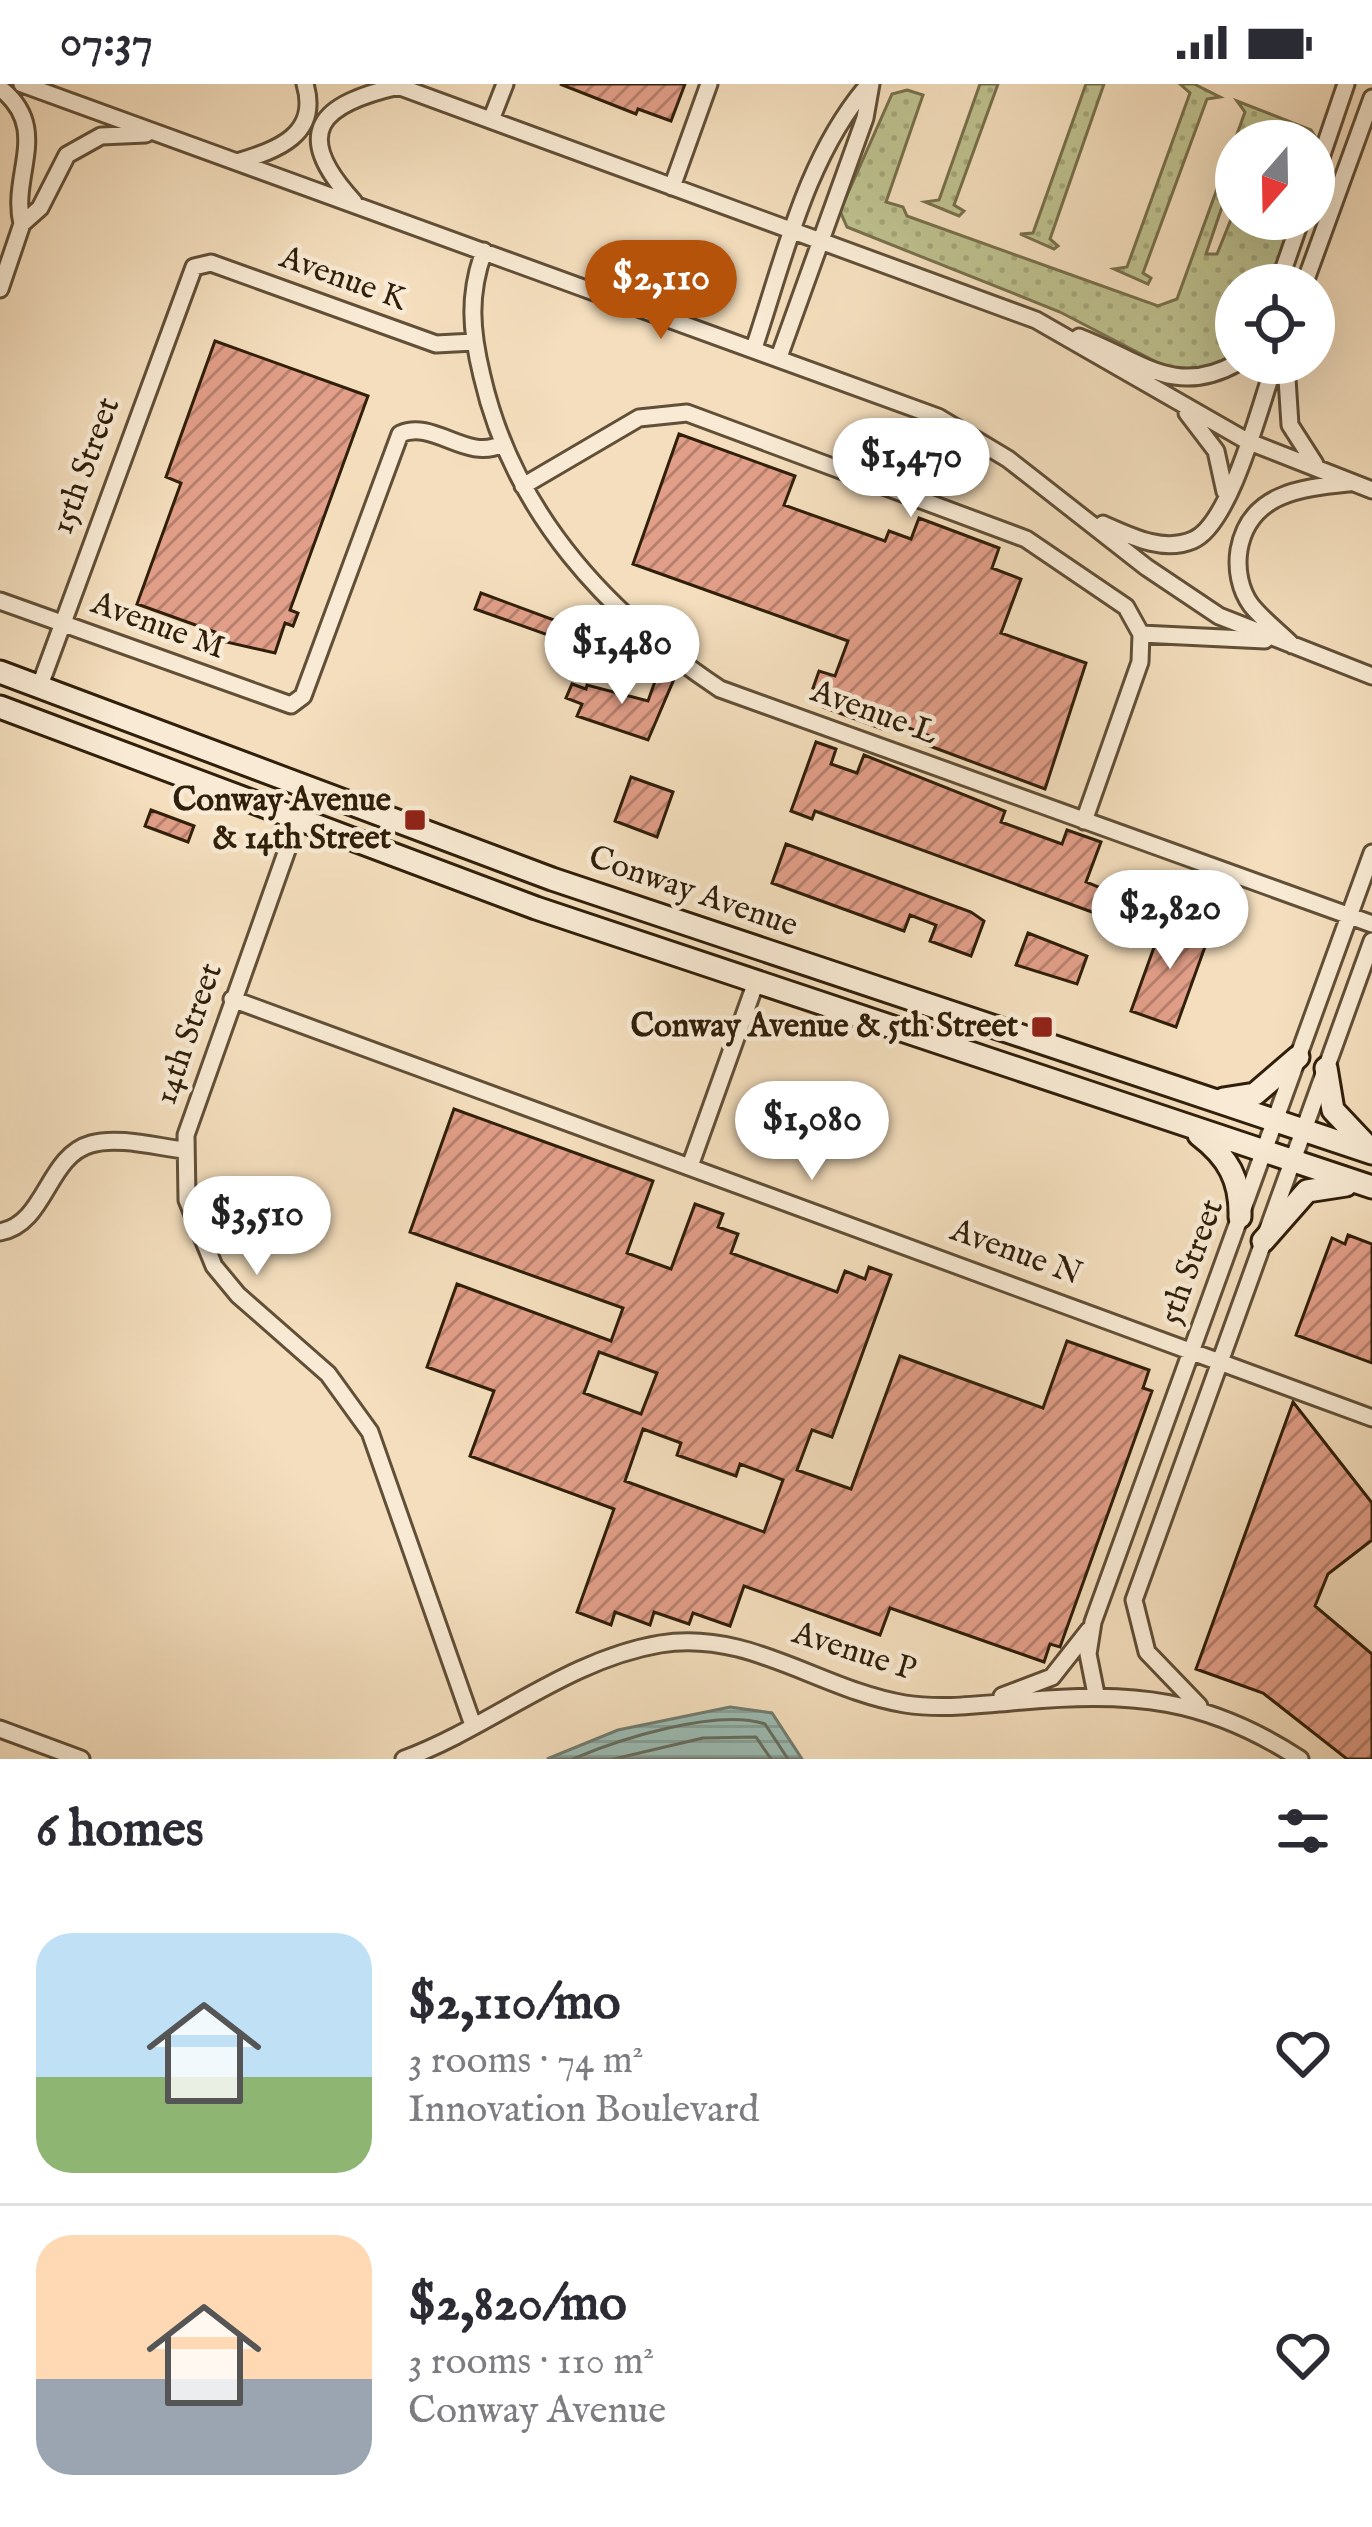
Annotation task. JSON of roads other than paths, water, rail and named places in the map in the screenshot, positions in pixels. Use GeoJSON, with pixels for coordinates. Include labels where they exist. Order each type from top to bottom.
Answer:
{"type":"FeatureCollection","features":[{"type":"Feature","properties":{"kind":"street"},"geometry":{"type":"LineString","coordinates":[[22,84],[938,417],[1008,459],[1146,567],[1220,616],[1372,676]]}},
{"type":"Feature","properties":{"kind":"street"},"geometry":{"type":"LineString","coordinates":[[237,162],[290,143],[309,109],[305,84]]}},
{"type":"Feature","properties":{"kind":"street"},"geometry":{"type":"LineString","coordinates":[[491,120],[505,84]]}},
{"type":"Feature","properties":{"kind":"street"},"geometry":{"type":"LineString","coordinates":[[672,187],[709,84]]}},
{"type":"Feature","properties":{"kind":"street"},"geometry":{"type":"LineString","coordinates":[[754,349],[823,150],[843,114],[870,84]]}},
{"type":"Feature","properties":{"kind":"street"},"geometry":{"type":"LineString","coordinates":[[779,357],[865,118],[870,84]]}},
{"type":"Feature","properties":{"kind":"street"},"geometry":{"type":"LineString","coordinates":[[1334,120],[1346,84]]}},
{"type":"Feature","properties":{"kind":"street"},"geometry":{"type":"LineString","coordinates":[[357,205],[322,153],[322,127],[348,98],[396,85],[1036,320],[1176,380],[1204,380],[1215,374]]}},
{"type":"Feature","properties":{"kind":"street"},"geometry":{"type":"LineString","coordinates":[[0,88],[23,114],[30,133],[26,176],[16,201],[22,224]]}},
{"type":"Feature","properties":{"kind":"street"},"geometry":{"type":"LineString","coordinates":[[1312,264],[1366,131],[1372,98]]}},
{"type":"Feature","properties":{"kind":"street"},"geometry":{"type":"LineString","coordinates":[[1335,120],[1366,131]]}},
{"type":"Feature","properties":{"kind":"street"},"geometry":{"type":"LineString","coordinates":[[0,289],[22,224],[40,208],[67,155],[101,136],[160,134]]}},
{"type":"Feature","properties":{"kind":"street","name":"Avenue L"},"geometry":{"type":"LineString","coordinates":[[484,251],[472,283],[474,342],[502,444],[558,542],[593,585],[685,665],[720,689],[1372,924]]}},
{"type":"Feature","properties":{"kind":"street","name":"Avenue K"},"geometry":{"type":"LineString","coordinates":[[194,267],[212,263],[436,344],[474,342]]}},
{"type":"Feature","properties":{"kind":"street","name":"15th Street"},"geometry":{"type":"LineString","coordinates":[[39,688],[194,267]]}},
{"type":"Feature","properties":{"kind":"street"},"geometry":{"type":"LineString","coordinates":[[1036,320],[1247,441],[1372,490]]}},
{"type":"Feature","properties":{"kind":"street"},"geometry":{"type":"LineString","coordinates":[[1084,515],[1136,538],[1172,544],[1209,529],[1226,500],[1267,384]]}},
{"type":"Feature","properties":{"kind":"street"},"geometry":{"type":"LineString","coordinates":[[1287,384],[1290,425],[1302,451],[1321,471]]}},
{"type":"Feature","properties":{"kind":"street"},"geometry":{"type":"LineString","coordinates":[[1178,403],[1216,451],[1226,500]]}},
{"type":"Feature","properties":{"kind":"street"},"geometry":{"type":"LineString","coordinates":[[523,486],[639,418],[687,413],[1026,538],[1126,608],[1142,634],[1140,662],[1084,820]]}},
{"type":"Feature","properties":{"kind":"street","name":"Avenue M"},"geometry":{"type":"LineString","coordinates":[[0,602],[296,703],[400,434],[416,430],[480,452],[502,444]]}},
{"type":"Feature","properties":{"kind":"street"},"geometry":{"type":"LineString","coordinates":[[1295,648],[1243,591],[1238,554],[1243,534],[1253,513],[1268,501],[1309,487],[1352,483]]}},
{"type":"Feature","properties":{"kind":"street"},"geometry":{"type":"LineString","coordinates":[[1142,634],[1274,640]]}},
{"type":"Feature","properties":{"kind":"street"},"geometry":{"type":"LineString","coordinates":[[1340,665],[1372,692]]}},
{"type":"Feature","properties":{"kind":"street","name":"Conway Avenue"},"geometry":{"type":"LineString","coordinates":[[0,672],[308,791],[593,893],[1372,1151]]}},
{"type":"Feature","properties":{"kind":"street","name":"Conway Avenue"},"geometry":{"type":"LineString","coordinates":[[0,707],[297,820],[756,982],[1370,1186]]}},
{"type":"Feature","properties":{"kind":"street","name":"14th Street"},"geometry":{"type":"LineString","coordinates":[[308,791],[232,1000],[184,1150],[187,1200],[214,1266],[238,1295],[328,1374],[370,1432],[472,1725]]}},
{"type":"Feature","properties":{"kind":"street","name":"5th Street"},"geometry":{"type":"LineString","coordinates":[[1096,1694],[1088,1654],[1094,1622],[1372,853]]}},
{"type":"Feature","properties":{"kind":"street","name":"5th Street"},"geometry":{"type":"LineString","coordinates":[[1206,1712],[1147,1652],[1134,1600],[1372,941]]}},
{"type":"Feature","properties":{"kind":"street"},"geometry":{"type":"LineString","coordinates":[[690,1166],[756,982]]}},
{"type":"Feature","properties":{"kind":"street","name":"Avenue N"},"geometry":{"type":"LineString","coordinates":[[232,1000],[1192,1348],[1372,1418]]}},
{"type":"Feature","properties":{"kind":"street"},"geometry":{"type":"LineString","coordinates":[[1214,1100],[1255,1094],[1298,1057]]}},
{"type":"Feature","properties":{"kind":"street"},"geometry":{"type":"LineString","coordinates":[[1326,1068],[1333,1110],[1343,1126],[1372,1151]]}},
{"type":"Feature","properties":{"kind":"street"},"geometry":{"type":"LineString","coordinates":[[1184,1124],[1222,1154],[1240,1196],[1240,1217]]}},
{"type":"Feature","properties":{"kind":"street"},"geometry":{"type":"LineString","coordinates":[[0,1232],[26,1216],[67,1158],[92,1143],[184,1150]]}},
{"type":"Feature","properties":{"kind":"street"},"geometry":{"type":"LineString","coordinates":[[1263,1240],[1307,1191],[1321,1185],[1370,1186]]}},
{"type":"Feature","properties":{"kind":"street"},"geometry":{"type":"LineString","coordinates":[[970,1705],[1052,1677],[1070,1660],[1094,1622]]}},
{"type":"Feature","properties":{"kind":"street","name":"Avenue P"},"geometry":{"type":"LineString","coordinates":[[404,1759],[600,1660],[667,1643],[736,1646],[902,1703],[970,1705],[1096,1694],[1152,1697],[1258,1733],[1300,1759]]}},
{"type":"Feature","properties":{"kind":"street"},"geometry":{"type":"LineString","coordinates":[[0,1730],[81,1759]]}},
{"type":"Feature","properties":{"kind":"water"},"geometry":{"type":"Polygon","coordinates":[[[730,1707],[772,1713],[802,1759],[547,1759],[618,1730],[730,1707]]]}},
{"type":"Feature","properties":{"kind":"place","name":"Conway Avenue & 14th Street"},"geometry":{"type":"Point","coordinates":[415,820]}},
{"type":"Feature","properties":{"kind":"place","name":"Conway Avenue & 5th Street"},"geometry":{"type":"Point","coordinates":[1042,1027]}}]}
